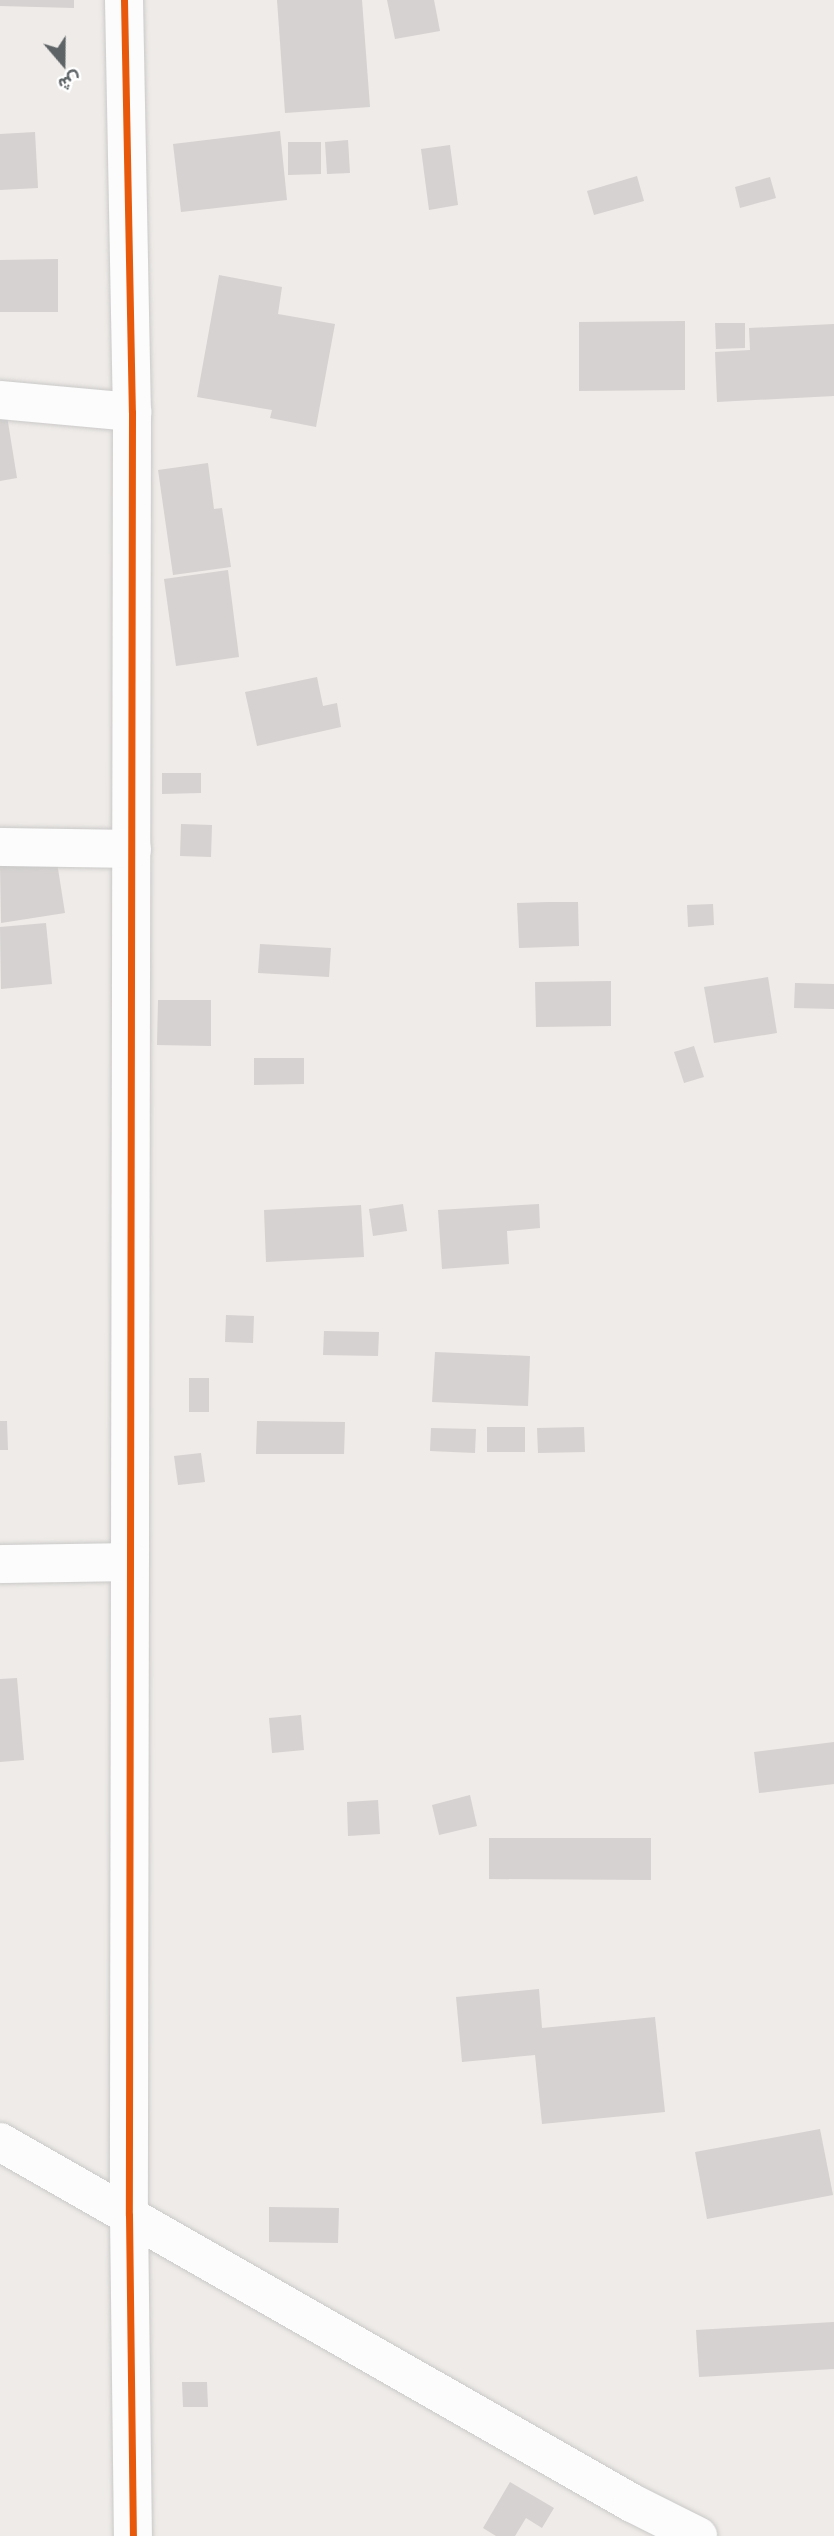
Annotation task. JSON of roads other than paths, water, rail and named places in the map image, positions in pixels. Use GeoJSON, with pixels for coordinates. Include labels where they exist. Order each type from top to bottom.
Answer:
{"type":"FeatureCollection","features":[{"type":"Feature","properties":{"kind":"street"},"geometry":{"type":"LineString","coordinates":[[124,0],[132,412],[129,2215],[133,2536]]}},
{"type":"Feature","properties":{"kind":"street"},"geometry":{"type":"LineString","coordinates":[[0,400],[132,412]]}},
{"type":"Feature","properties":{"kind":"street"},"geometry":{"type":"LineString","coordinates":[[0,847],[131,849]]}},
{"type":"Feature","properties":{"kind":"street"},"geometry":{"type":"LineString","coordinates":[[0,1564],[130,1562]]}},
{"type":"Feature","properties":{"kind":"street"},"geometry":{"type":"LineString","coordinates":[[0,2142],[632,2503],[698,2536]]}}]}
